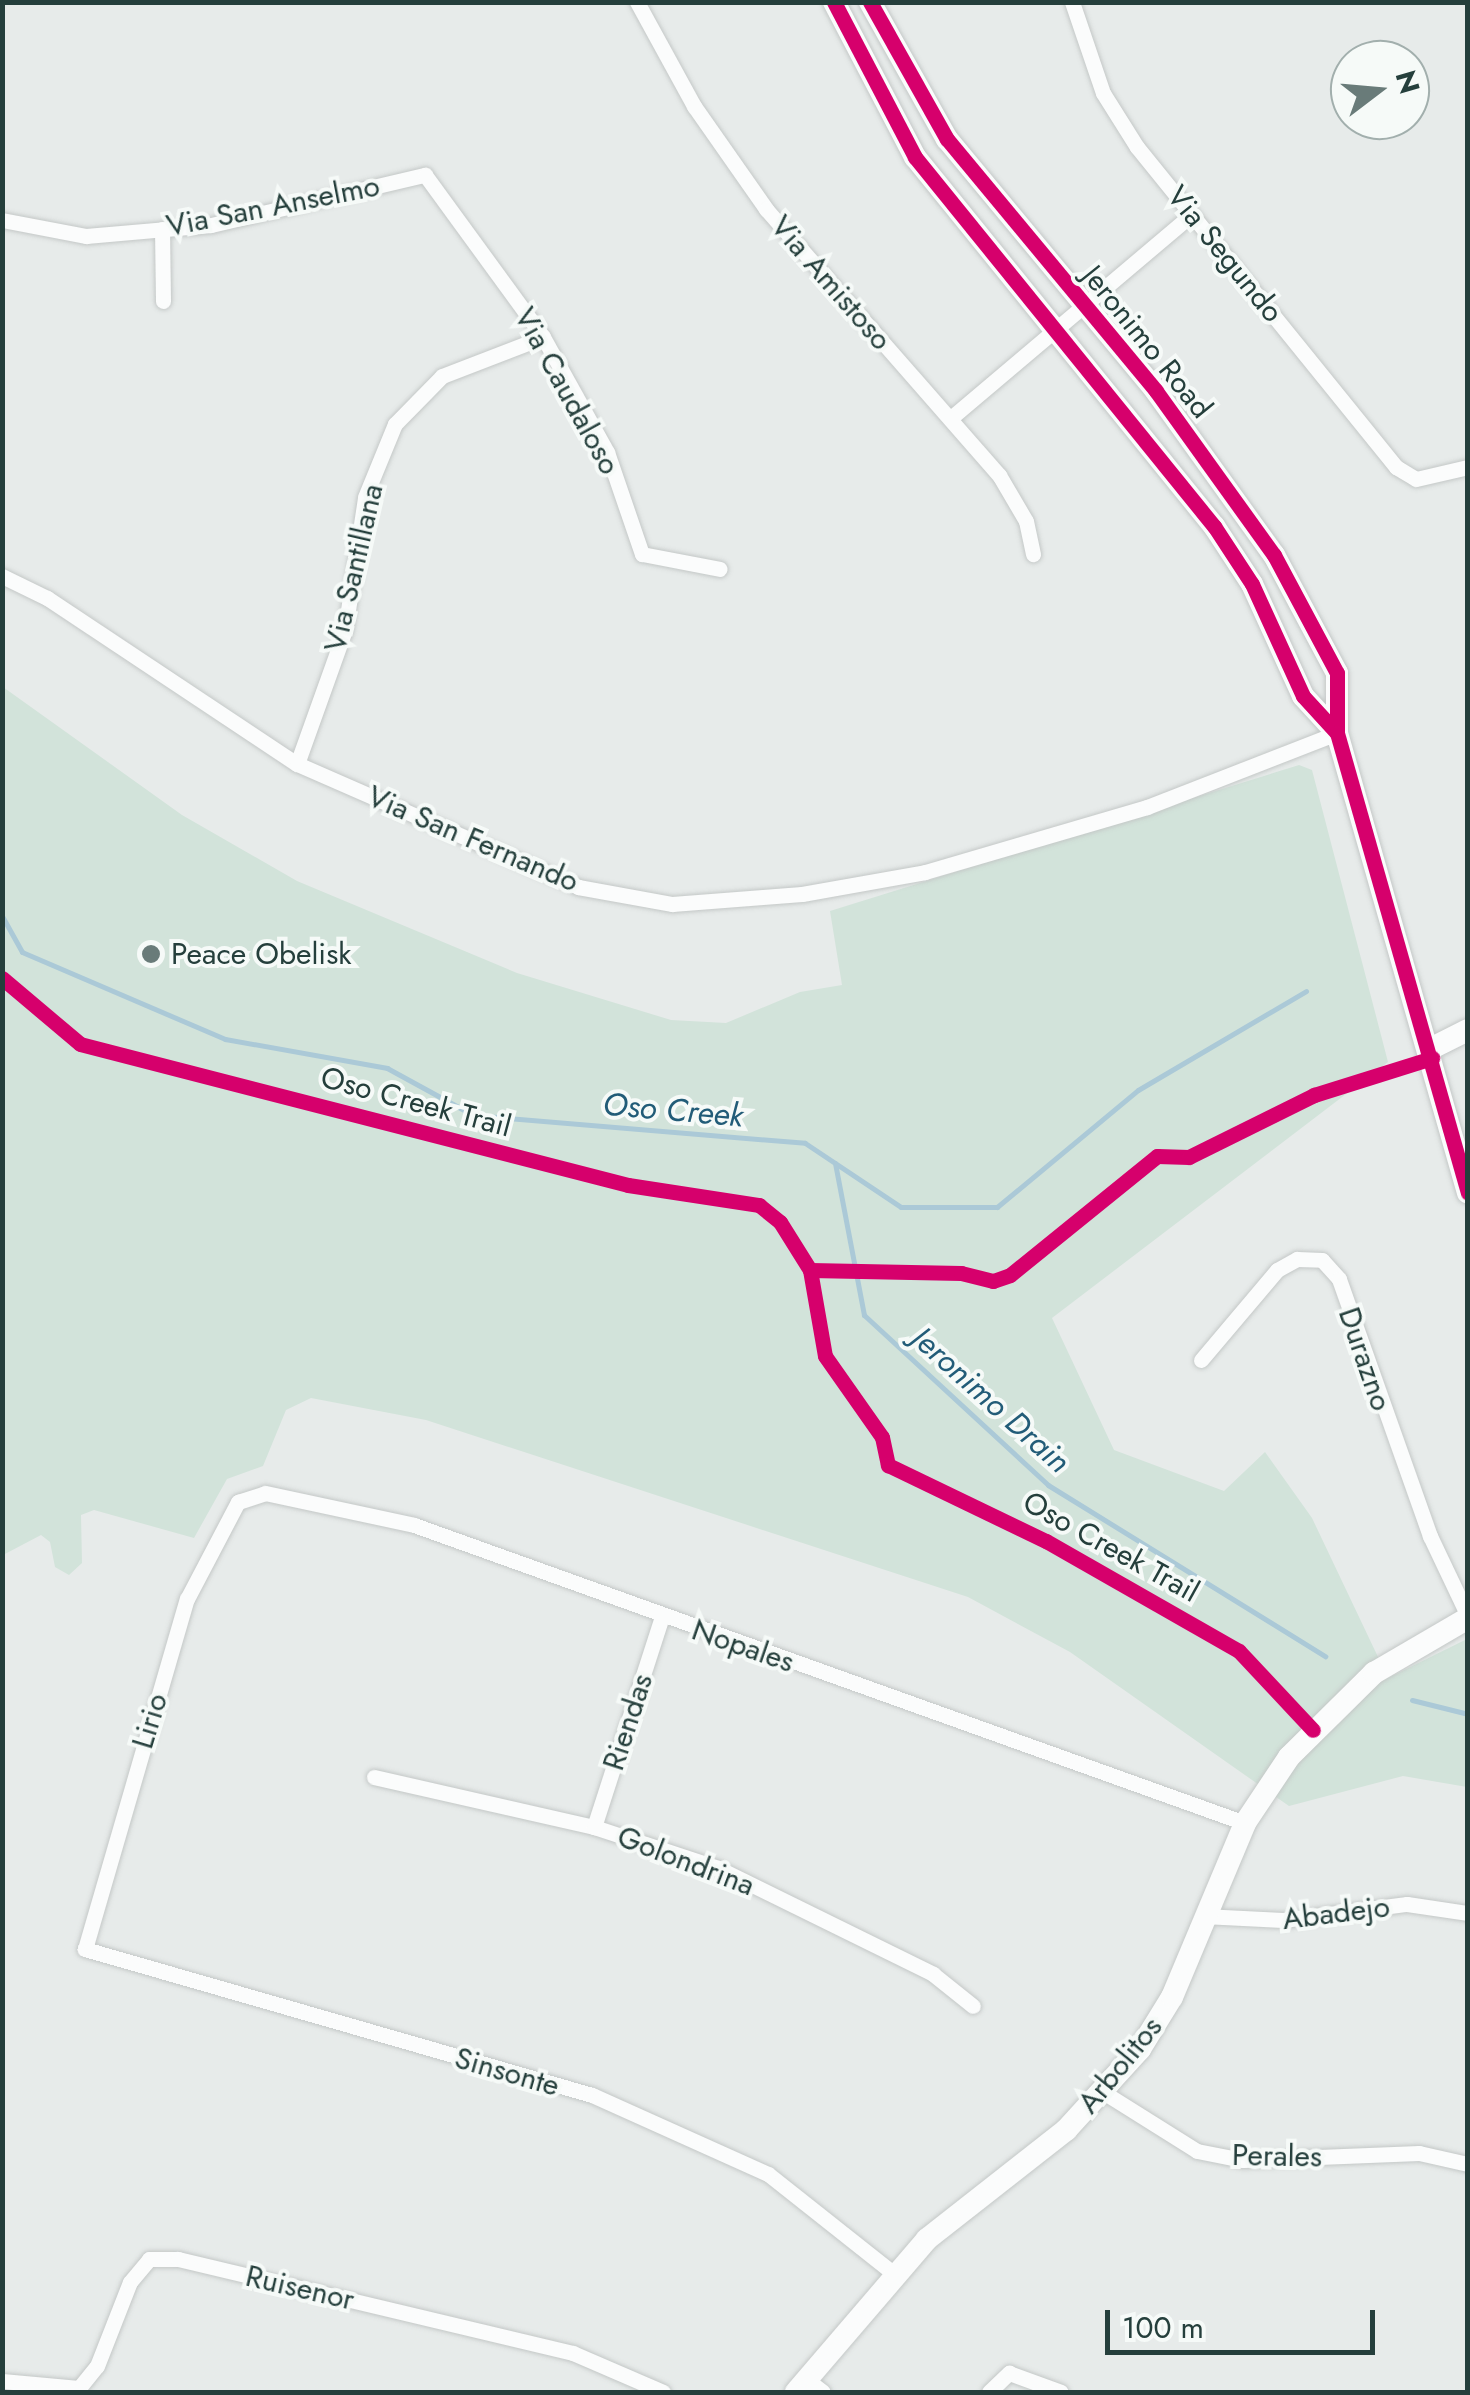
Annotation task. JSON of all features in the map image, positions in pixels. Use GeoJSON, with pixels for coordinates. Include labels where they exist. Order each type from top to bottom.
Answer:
{"type":"FeatureCollection","features":[{"type":"Feature","properties":{"kind":"main road","name":"Jeronimo Road"},"geometry":{"type":"LineString","coordinates":[[834,2],[916,157],[1214,526],[1252,584],[1303,696],[1337,734]]}},
{"type":"Feature","properties":{"kind":"main road","name":"Jeronimo Road"},"geometry":{"type":"LineString","coordinates":[[870,2],[948,139],[1081,305],[1156,391],[1274,555],[1337,673],[1337,734],[1468,1193]]}},
{"type":"Feature","properties":{"kind":"main road"},"geometry":{"type":"LineString","coordinates":[[1430,1049],[1468,1030]]}},
{"type":"Feature","properties":{"kind":"main road"},"geometry":{"type":"LineString","coordinates":[[1430,1049],[1468,1046]]}},
{"type":"Feature","properties":{"kind":"main road","name":"Arbolitos"},"geometry":{"type":"LineString","coordinates":[[808,2388],[893,2273],[1103,2092],[1165,2011],[1244,1823],[1289,1757],[1337,1704],[1385,1665],[1468,1616]]}},
{"type":"Feature","properties":{"kind":"street","name":"Via Amistoso"},"geometry":{"type":"LineString","coordinates":[[638,2],[694,106],[766,208],[952,417],[1014,498],[1034,554]]}},
{"type":"Feature","properties":{"kind":"street","name":"Via Segundo"},"geometry":{"type":"LineString","coordinates":[[1072,2],[1104,93],[1192,214],[1396,467],[1416,480],[1468,467]]}},
{"type":"Feature","properties":{"kind":"street","name":"Via San Anselmo"},"geometry":{"type":"LineString","coordinates":[[2,220],[86,236],[211,225],[425,175]]}},
{"type":"Feature","properties":{"kind":"street","name":"Via Caudaloso"},"geometry":{"type":"LineString","coordinates":[[425,175],[543,337],[607,452],[642,554],[720,569]]}},
{"type":"Feature","properties":{"kind":"street"},"geometry":{"type":"LineString","coordinates":[[952,417],[1054,325],[1192,214]]}},
{"type":"Feature","properties":{"kind":"street"},"geometry":{"type":"LineString","coordinates":[[162,230],[163,301]]}},
{"type":"Feature","properties":{"kind":"street","name":"Via Santillana"},"geometry":{"type":"LineString","coordinates":[[297,764],[345,630],[365,498],[394,424],[442,376],[543,337]]}},
{"type":"Feature","properties":{"kind":"street","name":"Via San Fernando"},"geometry":{"type":"LineString","coordinates":[[2,576],[48,598],[297,764],[578,887],[672,904],[802,894],[925,872],[1147,807],[1337,734]]}},
{"type":"Feature","properties":{"kind":"street","name":"Durazno"},"geometry":{"type":"LineString","coordinates":[[1201,1360],[1277,1270],[1297,1259],[1322,1260],[1339,1280],[1430,1536],[1468,1616]]}},
{"type":"Feature","properties":{"kind":"street","name":"Nopales"},"geometry":{"type":"LineString","coordinates":[[238,1502],[264,1493],[414,1524],[662,1617],[1244,1823]]}},
{"type":"Feature","properties":{"kind":"street","name":"Lirio"},"geometry":{"type":"LineString","coordinates":[[85,1949],[187,1599],[238,1502]]}},
{"type":"Feature","properties":{"kind":"street","name":"Riendas"},"geometry":{"type":"LineString","coordinates":[[594,1827],[662,1617]]}},
{"type":"Feature","properties":{"kind":"street","name":"Golondrina"},"geometry":{"type":"LineString","coordinates":[[374,1777],[594,1827],[718,1868],[933,1974],[973,2006]]}},
{"type":"Feature","properties":{"kind":"street","name":"Abadejo"},"geometry":{"type":"LineString","coordinates":[[1204,1916],[1258,1922],[1407,1904],[1468,1912]]}},
{"type":"Feature","properties":{"kind":"street","name":"Sinsonte"},"geometry":{"type":"LineString","coordinates":[[85,1949],[592,2096],[768,2174],[893,2273]]}},
{"type":"Feature","properties":{"kind":"street","name":"Perales"},"geometry":{"type":"LineString","coordinates":[[1103,2092],[1197,2151],[1242,2160],[1418,2153],[1468,2164]]}},
{"type":"Feature","properties":{"kind":"street","name":"Ruisenor"},"geometry":{"type":"LineString","coordinates":[[2,2381],[78,2388],[96,2366],[130,2282],[149,2259],[178,2260],[573,2353],[663,2392]]}},
{"type":"Feature","properties":{"kind":"street"},"geometry":{"type":"LineString","coordinates":[[990,2392],[1009,2373],[1061,2392]]}},
{"type":"Feature","properties":{"kind":"shaded area"},"geometry":{"type":"Polygon","coordinates":[[[3,687],[182,815],[297,881],[517,973],[671,1020],[726,1023],[800,992],[842,985],[830,911],[1299,765],[1312,770],[1388,1062],[1052,1318],[1114,1450],[1224,1491],[1265,1452],[1312,1518],[1388,1678],[1467,1639],[1467,1787],[1403,1776],[1289,1806],[1070,1652],[968,1597],[426,1420],[311,1398],[286,1410],[263,1466],[227,1479],[194,1538],[94,1510],[81,1515],[82,1563],[69,1575],[55,1567],[50,1542],[41,1535],[3,1555],[3,687]]]}},
{"type":"Feature","properties":{"kind":"waterway","name":"Oso Creek"},"geometry":{"type":"LineString","coordinates":[[2,916],[22,952],[225,1039],[387,1068],[473,1115],[805,1143],[901,1207],[997,1207],[1138,1090],[1306,991]]}},
{"type":"Feature","properties":{"kind":"waterway","name":"Jeronimo Drain"},"geometry":{"type":"LineString","coordinates":[[835,1163],[864,1315],[1048,1485],[1325,1656]]}},
{"type":"Feature","properties":{"kind":"waterway","name":"Jeronimo Drain"},"geometry":{"type":"LineString","coordinates":[[1412,1700],[1468,1714]]}},
{"type":"Feature","properties":{"kind":"cycle path"},"geometry":{"type":"LineString","coordinates":[[834,2],[915,157],[1214,526],[1252,584],[1303,696],[1337,733]]}},
{"type":"Feature","properties":{"kind":"cycle path"},"geometry":{"type":"LineString","coordinates":[[870,2],[947,139],[1156,391],[1274,555],[1337,673],[1337,733],[1468,1193]]}},
{"type":"Feature","properties":{"kind":"cycle path","name":"Oso Creek Trail"},"geometry":{"type":"LineString","coordinates":[[2,978],[80,1044],[628,1185],[759,1205],[780,1222],[810,1270],[961,1273],[993,1281],[1010,1275],[1157,1156],[1189,1157],[1314,1095],[1432,1058]]}},
{"type":"Feature","properties":{"kind":"cycle path","name":"Oso Creek Trail"},"geometry":{"type":"LineString","coordinates":[[810,1270],[825,1356],[882,1437],[888,1465],[1046,1541],[1239,1651],[1313,1730]]}},
{"type":"Feature","properties":{"kind":"place","name":"Peace Obelisk"},"geometry":{"type":"Point","coordinates":[151,954]}}]}
